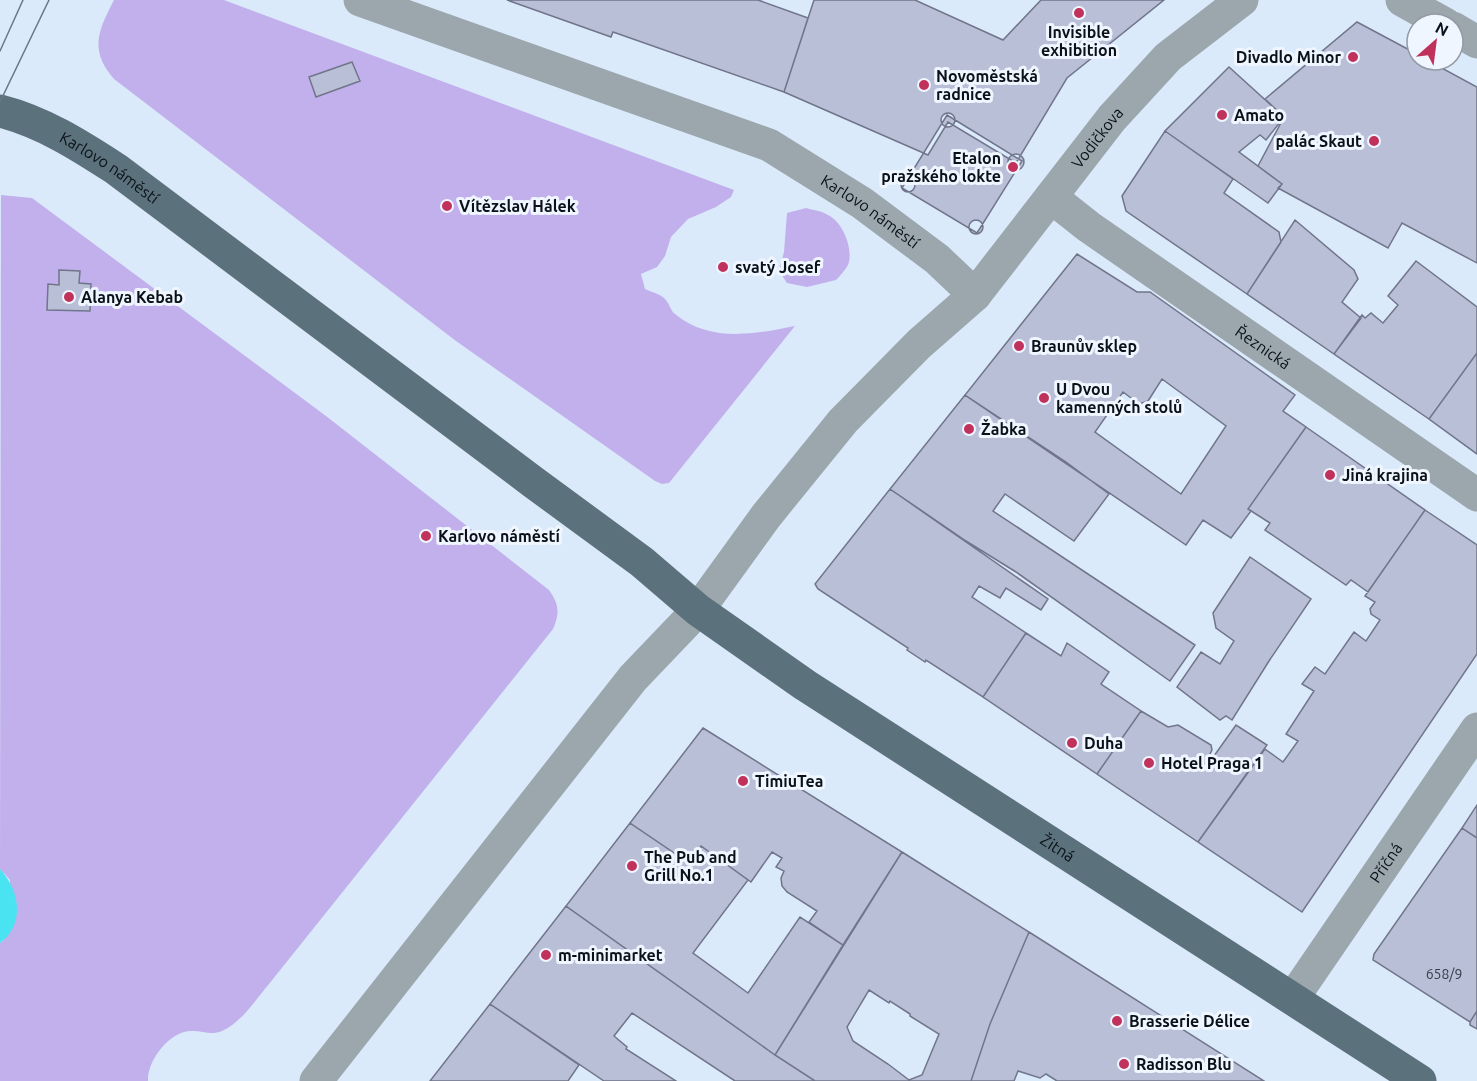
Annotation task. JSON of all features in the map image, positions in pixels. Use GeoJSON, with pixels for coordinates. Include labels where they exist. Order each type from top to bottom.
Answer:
{"type":"FeatureCollection","features":[{"type":"Feature","properties":{"kind":"main road","name":"Karlovo náměstí"},"geometry":{"type":"LineString","coordinates":[[0,111],[36,122],[116,169],[642,562],[698,610]]}},
{"type":"Feature","properties":{"kind":"main road","name":"Žitná"},"geometry":{"type":"LineString","coordinates":[[698,610],[805,684],[1420,1081]]}},
{"type":"Feature","properties":{"kind":"street","name":"Karlovo náměstí"},"geometry":{"type":"LineString","coordinates":[[360,0],[769,145],[862,203],[937,259],[975,295]]}},
{"type":"Feature","properties":{"kind":"street","name":"Vodičkova"},"geometry":{"type":"LineString","coordinates":[[975,295],[1112,118],[1168,57],[1242,0]]}},
{"type":"Feature","properties":{"kind":"street"},"geometry":{"type":"LineString","coordinates":[[1402,0],[1424,12]]}},
{"type":"Feature","properties":{"kind":"street","name":"Řeznická"},"geometry":{"type":"LineString","coordinates":[[1051,197],[1089,227],[1477,495]]}},
{"type":"Feature","properties":{"kind":"street"},"geometry":{"type":"LineString","coordinates":[[316,1081],[633,678],[698,610],[766,516],[843,421],[919,344],[975,295]]}},
{"type":"Feature","properties":{"kind":"street","name":"Příčná"},"geometry":{"type":"LineString","coordinates":[[1293,998],[1477,729]]}},
{"type":"Feature","properties":{"kind":"shaded area"},"geometry":{"type":"Polygon","coordinates":[[[114,0],[224,0],[734,190],[731,197],[716,207],[688,219],[671,237],[665,256],[657,267],[641,274],[645,289],[663,297],[675,314],[689,323],[718,333],[764,332],[795,326],[669,483],[662,484],[655,481],[456,341],[114,79],[101,59],[99,40],[100,31],[114,0]],[[352,62],[310,77],[316,97],[360,81],[352,62]]]}},
{"type":"Feature","properties":{"kind":"shaded area"},"geometry":{"type":"Polygon","coordinates":[[[1,195],[32,198],[326,416],[549,590],[557,604],[557,618],[553,629],[248,1010],[222,1031],[214,1033],[190,1031],[174,1036],[155,1057],[148,1081],[0,1081],[0,943],[4,940],[10,880],[0,869],[1,195]],[[60,270],[59,285],[48,285],[47,310],[90,311],[91,285],[79,283],[80,271],[60,270]]]}},
{"type":"Feature","properties":{"kind":"shaded area"},"geometry":{"type":"Polygon","coordinates":[[[806,208],[823,212],[838,224],[846,237],[850,252],[848,265],[836,280],[807,287],[787,283],[779,271],[784,252],[787,213],[806,208]]]}},
{"type":"Feature","properties":{"kind":"water"},"geometry":{"type":"Polygon","coordinates":[[[0,869],[12,886],[17,906],[14,926],[0,943],[0,869]]]}},
{"type":"Feature","properties":{"kind":"building"},"geometry":{"type":"Polygon","coordinates":[[[507,0],[758,0],[808,18],[784,92],[613,32],[611,37],[507,0]]]}},
{"type":"Feature","properties":{"kind":"building","name":"Novoměstská radnice"},"geometry":{"type":"Polygon","coordinates":[[[814,0],[915,0],[1003,40],[1041,0],[1164,0],[1067,78],[1016,163],[948,122],[928,155],[784,92],[814,0]]]}},
{"type":"Feature","properties":{"kind":"building","name":"palác Skaut"},"geometry":{"type":"Polygon","coordinates":[[[1357,22],[1405,48],[1405,72],[1449,72],[1477,87],[1477,263],[1402,223],[1388,248],[1278,188],[1282,184],[1258,166],[1284,117],[1265,99],[1357,22]]]}},
{"type":"Feature","properties":{"kind":"building"},"geometry":{"type":"Polygon","coordinates":[[[352,62],[360,81],[316,97],[309,77],[352,62]]]}},
{"type":"Feature","properties":{"kind":"building"},"geometry":{"type":"Polygon","coordinates":[[[1229,67],[1284,117],[1266,140],[1260,135],[1239,152],[1282,184],[1268,203],[1165,131],[1229,67]]]}},
{"type":"Feature","properties":{"kind":"building"},"geometry":{"type":"Polygon","coordinates":[[[945,113],[951,113],[955,120],[951,127],[945,127],[941,123],[941,117],[945,113]]]}},
{"type":"Feature","properties":{"kind":"building"},"geometry":{"type":"Polygon","coordinates":[[[947,115],[1022,161],[977,233],[902,188],[947,115]]]}},
{"type":"Feature","properties":{"kind":"building"},"geometry":{"type":"Polygon","coordinates":[[[1165,131],[1233,179],[1224,193],[1279,232],[1281,242],[1247,294],[1126,211],[1122,196],[1165,131]]]}},
{"type":"Feature","properties":{"kind":"building"},"geometry":{"type":"Polygon","coordinates":[[[1016,154],[1024,162],[1016,170],[1008,162],[1016,154]]]}},
{"type":"Feature","properties":{"kind":"building"},"geometry":{"type":"Polygon","coordinates":[[[905,178],[911,178],[915,185],[911,192],[905,192],[901,188],[901,182],[905,178]]]}},
{"type":"Feature","properties":{"kind":"building"},"geometry":{"type":"Polygon","coordinates":[[[973,220],[979,220],[983,227],[979,234],[973,234],[969,230],[969,224],[973,220]]]}},
{"type":"Feature","properties":{"kind":"building"},"geometry":{"type":"Polygon","coordinates":[[[1295,220],[1354,270],[1358,279],[1342,302],[1361,318],[1334,354],[1247,294],[1295,220]]]}},
{"type":"Feature","properties":{"kind":"building","name":"U Dvou kamenných stolů"},"geometry":{"type":"Polygon","coordinates":[[[1077,254],[1137,292],[1150,292],[1295,395],[1283,411],[1306,427],[1248,509],[1251,511],[1231,538],[1203,520],[1186,545],[965,395],[1077,254]],[[1162,379],[1148,401],[1139,404],[1123,392],[1095,432],[1181,494],[1226,426],[1162,379]]]}},
{"type":"Feature","properties":{"kind":"building"},"geometry":{"type":"Polygon","coordinates":[[[1416,261],[1477,307],[1477,353],[1429,419],[1334,354],[1362,315],[1365,318],[1371,313],[1383,323],[1398,305],[1388,296],[1416,261]]]}},
{"type":"Feature","properties":{"kind":"building","name":"Alanya Kebab"},"geometry":{"type":"Polygon","coordinates":[[[59,270],[80,271],[79,283],[91,284],[90,311],[47,310],[48,284],[59,285],[59,270]]]}},
{"type":"Feature","properties":{"kind":"building"},"geometry":{"type":"Polygon","coordinates":[[[1477,353],[1477,454],[1429,419],[1477,353]]]}},
{"type":"Feature","properties":{"kind":"building"},"geometry":{"type":"Polygon","coordinates":[[[965,395],[1066,462],[1109,494],[1074,541],[1005,494],[993,511],[1195,645],[1170,681],[1016,572],[890,489],[965,395]]]}},
{"type":"Feature","properties":{"kind":"building"},"geometry":{"type":"Polygon","coordinates":[[[1306,427],[1425,510],[1368,592],[1351,580],[1346,585],[1265,530],[1270,523],[1248,509],[1306,427]]]}},
{"type":"Feature","properties":{"kind":"building"},"geometry":{"type":"Polygon","coordinates":[[[890,489],[1048,599],[1041,610],[1006,588],[1000,598],[979,586],[972,597],[1026,633],[983,697],[907,650],[908,648],[818,589],[815,584],[890,489]]]}},
{"type":"Feature","properties":{"kind":"building"},"geometry":{"type":"Polygon","coordinates":[[[1425,510],[1477,545],[1477,654],[1302,912],[1198,842],[1265,749],[1283,762],[1298,741],[1286,734],[1314,691],[1302,684],[1315,667],[1325,674],[1354,632],[1366,641],[1380,620],[1371,614],[1370,609],[1375,602],[1365,596],[1425,510]]]}},
{"type":"Feature","properties":{"kind":"building"},"geometry":{"type":"Polygon","coordinates":[[[1250,557],[1311,599],[1232,720],[1226,716],[1220,720],[1177,687],[1201,652],[1220,664],[1234,641],[1216,628],[1213,613],[1250,557]]]}},
{"type":"Feature","properties":{"kind":"building"},"geometry":{"type":"Polygon","coordinates":[[[1026,633],[1061,656],[1067,643],[1109,672],[1101,684],[1141,711],[1097,774],[983,697],[1026,633]]]}},
{"type":"Feature","properties":{"kind":"building"},"geometry":{"type":"Polygon","coordinates":[[[1141,711],[1168,727],[1178,725],[1211,745],[1210,754],[1214,756],[1236,725],[1267,745],[1198,842],[1097,774],[1141,711]]]}},
{"type":"Feature","properties":{"kind":"building"},"geometry":{"type":"Polygon","coordinates":[[[703,728],[902,852],[843,945],[809,922],[817,911],[787,892],[782,886],[781,878],[784,871],[776,867],[782,858],[772,852],[751,882],[701,846],[689,863],[630,823],[703,728]]]}},
{"type":"Feature","properties":{"kind":"building"},"geometry":{"type":"Polygon","coordinates":[[[1477,805],[1477,838],[1462,828],[1477,805]]]}},
{"type":"Feature","properties":{"kind":"building"},"geometry":{"type":"Polygon","coordinates":[[[630,823],[689,863],[701,846],[748,880],[693,953],[748,993],[800,917],[843,945],[775,1055],[566,906],[630,823]]]}},
{"type":"Feature","properties":{"kind":"building"},"geometry":{"type":"Polygon","coordinates":[[[1462,828],[1477,838],[1477,1011],[1470,1022],[1373,960],[1374,954],[1462,828]]]}},
{"type":"Feature","properties":{"kind":"building"},"geometry":{"type":"Polygon","coordinates":[[[902,852],[1029,932],[990,1024],[971,1081],[815,1081],[775,1055],[902,852]],[[869,990],[847,1027],[853,1041],[909,1080],[922,1075],[939,1034],[890,1001],[889,1003],[869,990]]]}},
{"type":"Feature","properties":{"kind":"building"},"geometry":{"type":"Polygon","coordinates":[[[566,906],[815,1081],[735,1081],[632,1013],[614,1036],[627,1047],[626,1049],[676,1081],[604,1081],[490,1004],[566,906]]]}},
{"type":"Feature","properties":{"kind":"building"},"geometry":{"type":"Polygon","coordinates":[[[1029,932],[1264,1081],[1057,1081],[1046,1074],[1040,1078],[1018,1071],[1014,1081],[971,1081],[990,1024],[1029,932]]]}},
{"type":"Feature","properties":{"kind":"building"},"geometry":{"type":"Polygon","coordinates":[[[490,1004],[579,1065],[568,1081],[430,1081],[490,1004]]]}},
{"type":"Feature","properties":{"kind":"building"},"geometry":{"type":"Polygon","coordinates":[[[1477,1011],[1477,1029],[1470,1025],[1470,1022],[1477,1011]]]}},
{"type":"Feature","properties":{"kind":"tram line"},"geometry":{"type":"LineString","coordinates":[[0,51],[23,0]]}},
{"type":"Feature","properties":{"kind":"tram line"},"geometry":{"type":"LineString","coordinates":[[0,102],[49,0]]}},
{"type":"Feature","properties":{"kind":"place","name":"Invisible exhibition"},"geometry":{"type":"Point","coordinates":[1079,13]}},
{"type":"Feature","properties":{"kind":"place","name":"Divadlo Minor"},"geometry":{"type":"Point","coordinates":[1353,57]}},
{"type":"Feature","properties":{"kind":"place","name":"Novoměstská radnice"},"geometry":{"type":"Point","coordinates":[924,85]}},
{"type":"Feature","properties":{"kind":"place","name":"Amato"},"geometry":{"type":"Point","coordinates":[1222,115]}},
{"type":"Feature","properties":{"kind":"place","name":"palác Skaut"},"geometry":{"type":"Point","coordinates":[1374,141]}},
{"type":"Feature","properties":{"kind":"place","name":"Etalon pražského lokte"},"geometry":{"type":"Point","coordinates":[1013,167]}},
{"type":"Feature","properties":{"kind":"place","name":"Vítězslav Hálek"},"geometry":{"type":"Point","coordinates":[447,206]}},
{"type":"Feature","properties":{"kind":"place","name":"svatý Josef"},"geometry":{"type":"Point","coordinates":[723,267]}},
{"type":"Feature","properties":{"kind":"place","name":"Alanya Kebab"},"geometry":{"type":"Point","coordinates":[69,297]}},
{"type":"Feature","properties":{"kind":"place","name":"Braunův sklep"},"geometry":{"type":"Point","coordinates":[1019,346]}},
{"type":"Feature","properties":{"kind":"place","name":"U Dvou kamenných stolů"},"geometry":{"type":"Point","coordinates":[1044,398]}},
{"type":"Feature","properties":{"kind":"place","name":"Žabka"},"geometry":{"type":"Point","coordinates":[969,429]}},
{"type":"Feature","properties":{"kind":"place","name":"Jiná krajina"},"geometry":{"type":"Point","coordinates":[1330,475]}},
{"type":"Feature","properties":{"kind":"place","name":"Karlovo náměstí"},"geometry":{"type":"Point","coordinates":[426,536]}},
{"type":"Feature","properties":{"kind":"place","name":"Duha"},"geometry":{"type":"Point","coordinates":[1072,743]}},
{"type":"Feature","properties":{"kind":"place","name":"Hotel Praga 1"},"geometry":{"type":"Point","coordinates":[1149,763]}},
{"type":"Feature","properties":{"kind":"place","name":"TimiuTea"},"geometry":{"type":"Point","coordinates":[743,781]}},
{"type":"Feature","properties":{"kind":"place","name":"The Pub and Grill No.1"},"geometry":{"type":"Point","coordinates":[632,866]}},
{"type":"Feature","properties":{"kind":"place","name":"m-minimarket"},"geometry":{"type":"Point","coordinates":[546,955]}},
{"type":"Feature","properties":{"kind":"place","name":"Brasserie Délice"},"geometry":{"type":"Point","coordinates":[1117,1021]}},
{"type":"Feature","properties":{"kind":"place","name":"Radisson Blu"},"geometry":{"type":"Point","coordinates":[1124,1064]}}]}
